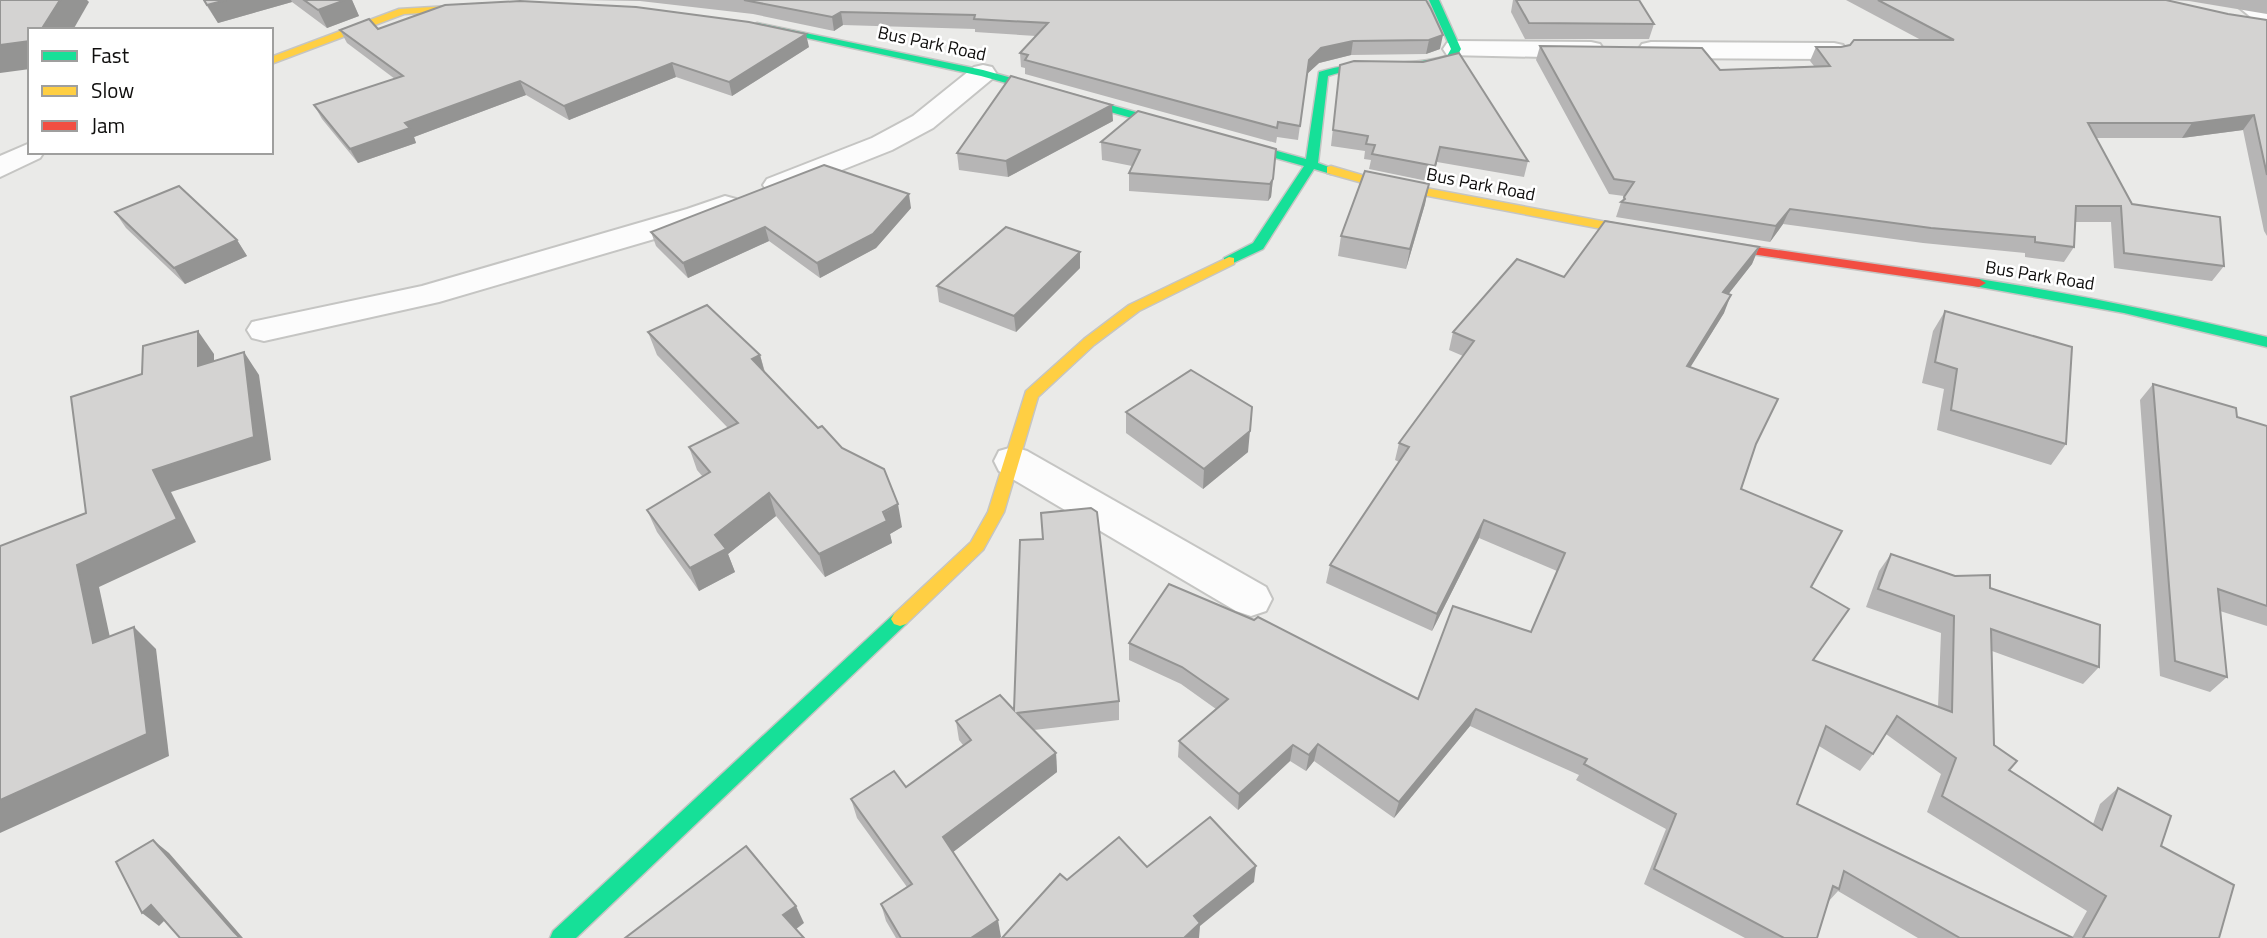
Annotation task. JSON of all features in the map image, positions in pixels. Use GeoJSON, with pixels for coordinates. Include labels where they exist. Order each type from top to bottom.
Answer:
{"type":"FeatureCollection","features":[{"type":"Feature","properties":{"kind":"street"},"geometry":{"type":"LineString","coordinates":[[1434,0],[1456,49]]}},
{"type":"Feature","properties":{"kind":"street"},"geometry":{"type":"LineString","coordinates":[[273,60],[402,6],[498,7]]}},
{"type":"Feature","properties":{"kind":"street"},"geometry":{"type":"LineString","coordinates":[[2235,9],[2267,18]]}},
{"type":"Feature","properties":{"kind":"street"},"geometry":{"type":"LineString","coordinates":[[2235,9],[2267,25]]}},
{"type":"Feature","properties":{"kind":"street","name":"Bus Park Road"},"geometry":{"type":"LineString","coordinates":[[740,23],[983,73],[1370,181],[1575,222],[1725,248],[2034,291],[2180,320],[2267,342]]}},
{"type":"Feature","properties":{"kind":"street"},"geometry":{"type":"LineString","coordinates":[[1456,49],[1834,51]]}},
{"type":"Feature","properties":{"kind":"street"},"geometry":{"type":"LineString","coordinates":[[561,938],[977,546],[996,512],[1031,395],[1089,342],[1134,307],[1258,246],[1312,163],[1323,74],[1352,67],[1432,66],[1451,58],[1456,49]]}},
{"type":"Feature","properties":{"kind":"street"},"geometry":{"type":"LineString","coordinates":[[264,330],[427,295],[698,216],[882,144],[923,122],[983,73]]}},
{"type":"Feature","properties":{"kind":"street"},"geometry":{"type":"LineString","coordinates":[[0,147],[28,140]]}},
{"type":"Feature","properties":{"kind":"street"},"geometry":{"type":"LineString","coordinates":[[0,168],[28,153]]}},
{"type":"Feature","properties":{"kind":"street"},"geometry":{"type":"LineString","coordinates":[[1013,461],[1251,598]]}},
{"type":"Feature","properties":{"kind":"building"},"geometry":{"type":"Polygon","coordinates":[[[0,0],[60,0],[42,28],[28,28],[28,41],[0,45],[0,0]]]}},
{"type":"Feature","properties":{"kind":"building"},"geometry":{"type":"Polygon","coordinates":[[[204,0],[226,0],[207,5],[204,0]]]}},
{"type":"Feature","properties":{"kind":"building"},"geometry":{"type":"Polygon","coordinates":[[[304,0],[345,0],[318,10],[304,0]]]}},
{"type":"Feature","properties":{"kind":"building"},"geometry":{"type":"Polygon","coordinates":[[[744,0],[1426,0],[1443,35],[1429,40],[1353,41],[1321,48],[1309,60],[1300,126],[1278,122],[1277,128],[1025,60],[1028,55],[1020,53],[1048,23],[974,19],[975,15],[841,12],[832,17],[744,0]]]}},
{"type":"Feature","properties":{"kind":"building"},"geometry":{"type":"Polygon","coordinates":[[[1516,0],[1639,0],[1654,24],[1529,23],[1516,0]]]}},
{"type":"Feature","properties":{"kind":"building"},"geometry":{"type":"Polygon","coordinates":[[[1878,0],[2166,0],[2267,20],[2267,175],[2254,115],[2192,123],[2088,123],[2132,204],[2220,217],[2224,266],[2124,253],[2121,206],[2076,206],[2074,247],[2035,242],[2035,237],[1931,228],[1790,209],[1776,226],[1621,202],[1634,182],[1614,179],[1540,46],[1702,48],[1720,70],[1830,66],[1816,47],[1841,47],[1850,45],[1854,40],[1954,40],[1878,0]]]}},
{"type":"Feature","properties":{"kind":"building"},"geometry":{"type":"Polygon","coordinates":[[[520,1],[636,7],[749,22],[806,34],[729,82],[672,63],[564,106],[520,81],[405,123],[410,128],[350,149],[314,105],[403,76],[340,30],[369,19],[378,29],[445,5],[520,1]]]}},
{"type":"Feature","properties":{"kind":"building"},"geometry":{"type":"Polygon","coordinates":[[[1459,53],[1528,161],[1440,147],[1435,166],[1372,154],[1375,145],[1366,144],[1368,136],[1333,130],[1340,65],[1354,61],[1423,62],[1459,53]]]}},
{"type":"Feature","properties":{"kind":"building"},"geometry":{"type":"Polygon","coordinates":[[[1011,76],[1112,105],[1006,161],[957,153],[1011,76]]]}},
{"type":"Feature","properties":{"kind":"building"},"geometry":{"type":"Polygon","coordinates":[[[1138,111],[1276,149],[1273,179],[1270,184],[1129,173],[1140,150],[1101,142],[1138,111]]]}},
{"type":"Feature","properties":{"kind":"building"},"geometry":{"type":"Polygon","coordinates":[[[824,165],[909,194],[873,234],[817,263],[765,227],[683,263],[651,232],[824,165]]]}},
{"type":"Feature","properties":{"kind":"building"},"geometry":{"type":"Polygon","coordinates":[[[1365,171],[1429,184],[1410,249],[1341,236],[1365,171]]]}},
{"type":"Feature","properties":{"kind":"building"},"geometry":{"type":"Polygon","coordinates":[[[179,186],[237,240],[174,268],[115,212],[179,186]]]}},
{"type":"Feature","properties":{"kind":"building"},"geometry":{"type":"Polygon","coordinates":[[[1605,221],[1759,247],[1723,292],[1731,295],[1687,366],[1778,399],[1756,444],[1741,489],[1842,531],[1811,587],[1849,609],[1813,660],[1952,712],[1954,616],[1878,589],[1891,554],[1955,576],[1990,575],[1990,588],[2100,625],[2099,667],[1991,629],[1994,745],[2017,761],[2009,770],[2102,830],[2118,788],[2171,816],[2161,846],[2234,885],[2219,938],[2083,938],[2106,896],[1942,796],[1956,758],[1897,716],[1873,754],[1826,726],[1797,804],[2073,938],[1960,938],[1844,871],[1839,889],[1833,886],[1817,938],[1784,938],[1654,869],[1676,814],[1584,764],[1587,759],[1476,709],[1399,802],[1318,744],[1309,755],[1293,745],[1239,794],[1179,741],[1228,699],[1182,667],[1129,643],[1169,584],[1254,620],[1258,617],[1418,699],[1453,606],[1531,632],[1565,553],[1484,520],[1437,614],[1330,565],[1409,447],[1399,443],[1474,341],[1453,332],[1517,259],[1564,277],[1605,221]]]}},
{"type":"Feature","properties":{"kind":"building"},"geometry":{"type":"Polygon","coordinates":[[[1006,227],[1080,252],[1014,316],[937,286],[1006,227]]]}},
{"type":"Feature","properties":{"kind":"building"},"geometry":{"type":"Polygon","coordinates":[[[707,305],[760,355],[752,359],[818,428],[822,426],[842,448],[884,469],[898,504],[883,512],[887,521],[819,554],[769,493],[715,535],[726,549],[690,568],[647,510],[710,472],[689,447],[738,423],[648,332],[707,305]]]}},
{"type":"Feature","properties":{"kind":"building"},"geometry":{"type":"Polygon","coordinates":[[[1945,311],[2072,347],[2066,444],[1951,410],[1957,369],[1935,362],[1945,311]]]}},
{"type":"Feature","properties":{"kind":"building"},"geometry":{"type":"Polygon","coordinates":[[[198,331],[198,366],[244,352],[254,437],[153,470],[177,519],[77,565],[93,643],[134,627],[147,734],[0,800],[0,546],[86,513],[71,397],[142,374],[143,346],[198,331]]]}},
{"type":"Feature","properties":{"kind":"building"},"geometry":{"type":"Polygon","coordinates":[[[1191,370],[1252,407],[1250,431],[1204,469],[1126,412],[1191,370]]]}},
{"type":"Feature","properties":{"kind":"building"},"geometry":{"type":"Polygon","coordinates":[[[2153,384],[2236,408],[2237,417],[2267,426],[2267,606],[2218,589],[2227,677],[2175,661],[2153,384]]]}},
{"type":"Feature","properties":{"kind":"building"},"geometry":{"type":"Polygon","coordinates":[[[1091,508],[1097,512],[1119,701],[1017,713],[1056,753],[943,837],[998,920],[971,938],[901,938],[881,904],[912,884],[851,799],[894,771],[906,787],[971,740],[956,721],[1000,695],[1014,710],[1020,540],[1043,539],[1041,513],[1091,508]]]}},
{"type":"Feature","properties":{"kind":"building"},"geometry":{"type":"Polygon","coordinates":[[[1210,817],[1256,866],[1194,916],[1200,923],[1184,938],[1002,938],[1060,874],[1067,880],[1119,837],[1147,867],[1210,817]]]}},
{"type":"Feature","properties":{"kind":"building"},"geometry":{"type":"Polygon","coordinates":[[[153,840],[240,938],[180,938],[151,905],[142,913],[116,862],[153,840]]]}},
{"type":"Feature","properties":{"kind":"building"},"geometry":{"type":"Polygon","coordinates":[[[746,846],[796,906],[783,915],[804,938],[625,938],[746,846]]]}},
{"type":"Feature","properties":{"kind":"traffic: fast"},"geometry":{"type":"LineString","coordinates":[[1229,261],[1258,246],[1312,163],[1323,74],[1354,66],[1419,65],[1451,58],[1456,49],[1434,0]]}},
{"type":"Feature","properties":{"kind":"traffic: fast"},"geometry":{"type":"LineString","coordinates":[[757,26],[983,73],[1331,170]]}},
{"type":"Feature","properties":{"kind":"traffic: fast"},"geometry":{"type":"LineString","coordinates":[[1979,283],[2124,309],[2267,342]]}},
{"type":"Feature","properties":{"kind":"traffic: fast"},"geometry":{"type":"LineString","coordinates":[[561,938],[900,619]]}},
{"type":"Feature","properties":{"kind":"traffic: slow"},"geometry":{"type":"LineString","coordinates":[[273,60],[403,11],[484,7]]}},
{"type":"Feature","properties":{"kind":"traffic: slow"},"geometry":{"type":"LineString","coordinates":[[1331,170],[1370,181],[1687,241]]}},
{"type":"Feature","properties":{"kind":"traffic: slow"},"geometry":{"type":"LineString","coordinates":[[900,619],[977,546],[996,512],[1031,395],[1089,342],[1134,308],[1229,261]]}},
{"type":"Feature","properties":{"kind":"traffic: jam"},"geometry":{"type":"LineString","coordinates":[[1687,241],[1979,283]]}}]}
